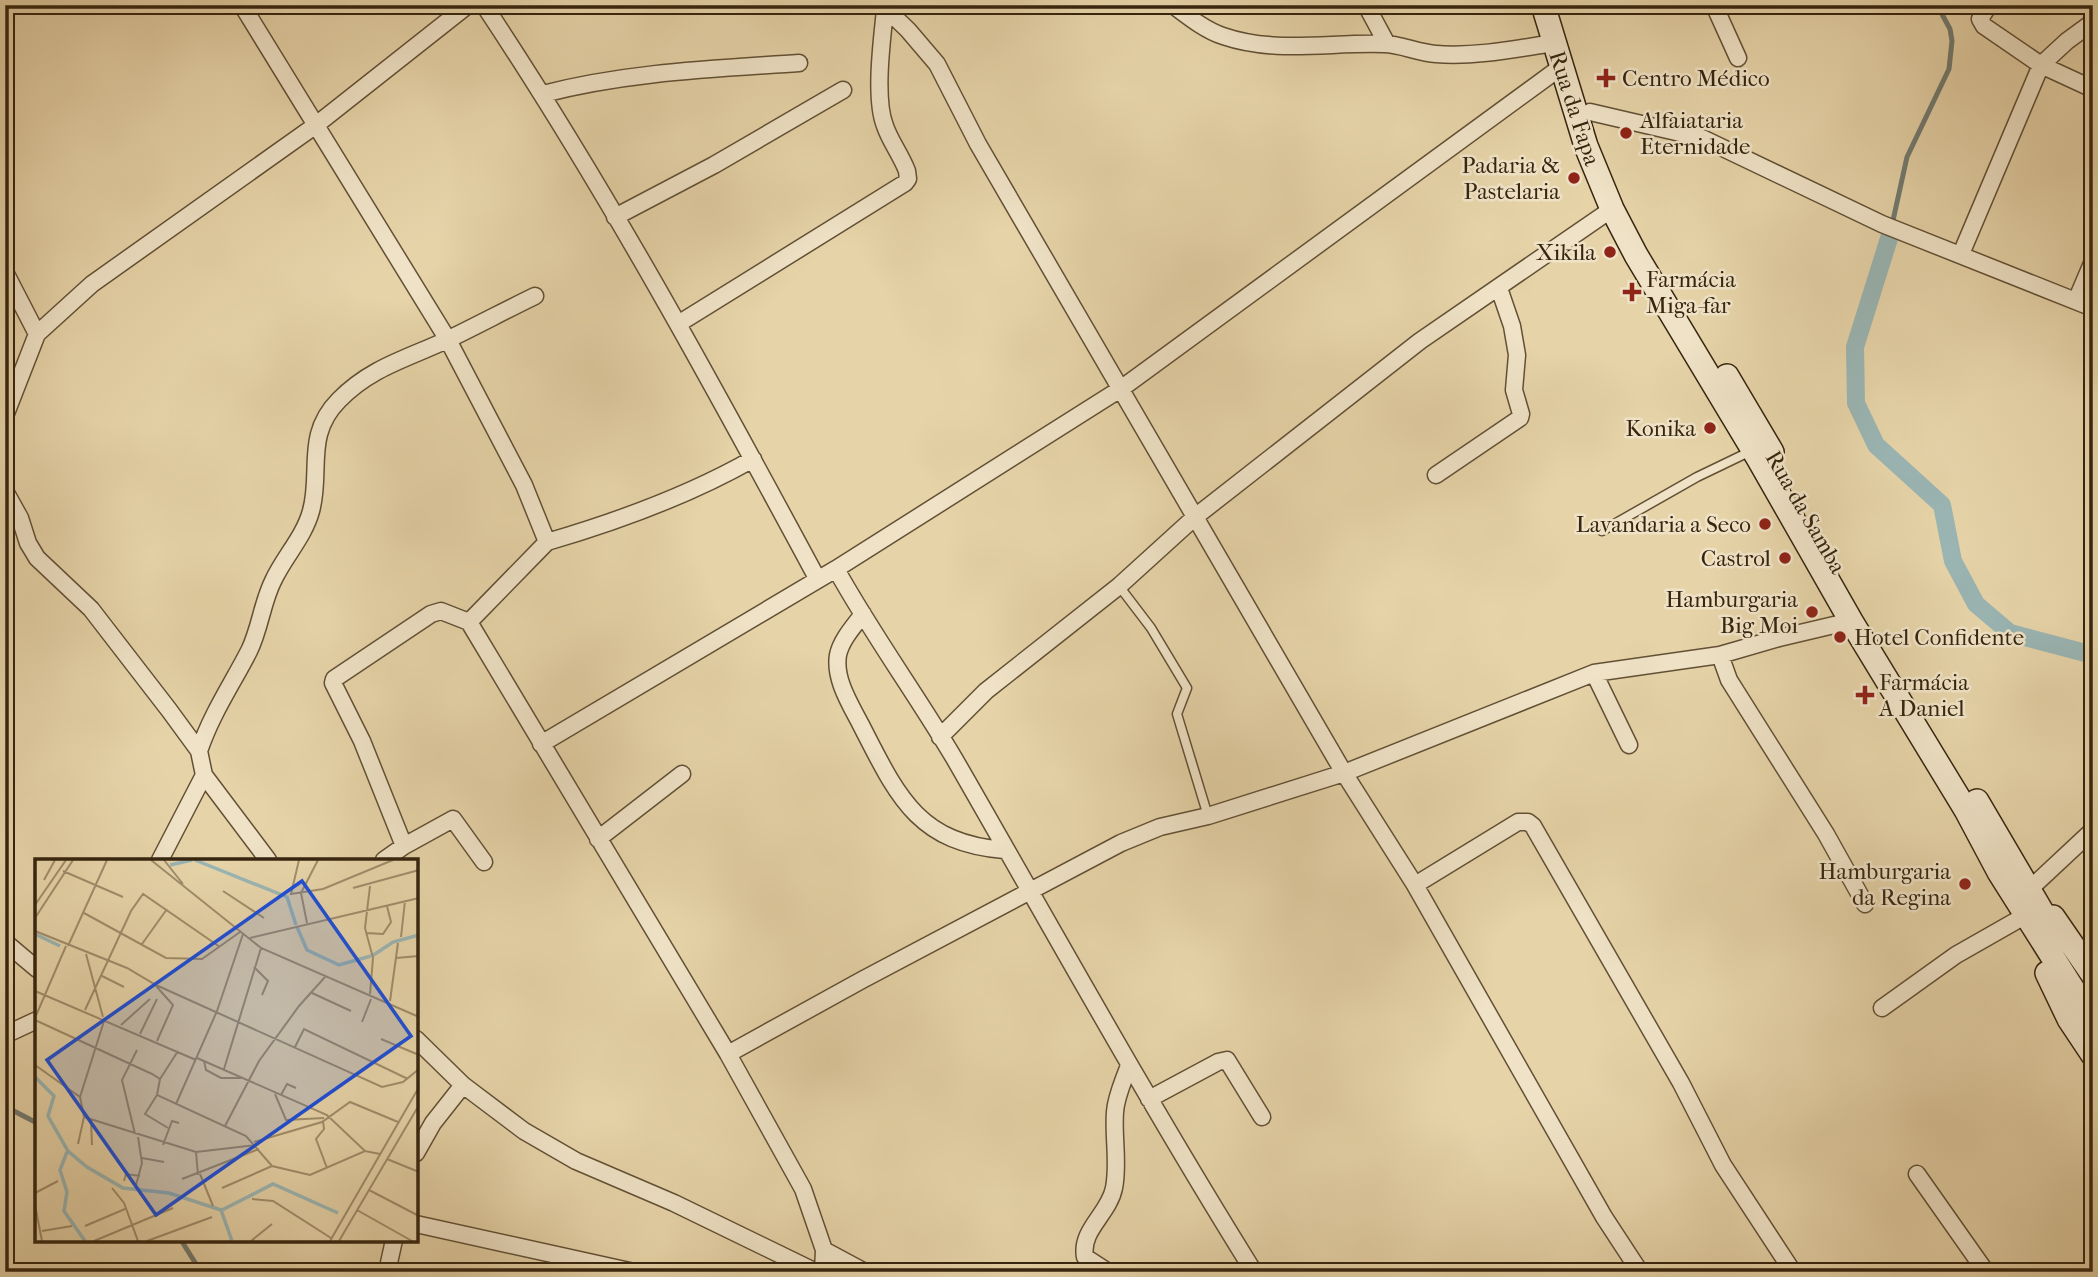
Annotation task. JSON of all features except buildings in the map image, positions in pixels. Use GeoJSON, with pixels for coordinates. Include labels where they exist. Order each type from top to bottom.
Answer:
{"type":"FeatureCollection","features":[{"type":"Feature","properties":{"kind":"main road","name":"Rua da Fapa"},"geometry":{"type":"LineString","coordinates":[[1543,5],[1586,146],[1612,209]]}},
{"type":"Feature","properties":{"kind":"main road","name":"Rua da Samba"},"geometry":{"type":"LineString","coordinates":[[1559,5],[1590,112],[1616,182],[1660,268],[1748,410],[1907,685],[2093,1021]]}},
{"type":"Feature","properties":{"kind":"main road","name":"Rua da Samba"},"geometry":{"type":"LineString","coordinates":[[1612,209],[1636,255],[1753,450],[1851,621],[1966,810],[2006,865],[2093,1000]]}},
{"type":"Feature","properties":{"kind":"main road"},"geometry":{"type":"LineString","coordinates":[[2006,865],[2032,887],[2093,975]]}},
{"type":"Feature","properties":{"kind":"main road"},"geometry":{"type":"LineString","coordinates":[[2006,865],[2021,918],[2069,1019],[2093,1055]]}},
{"type":"Feature","properties":{"kind":"street"},"geometry":{"type":"LineString","coordinates":[[242,5],[448,340],[518,473],[547,542]]}},
{"type":"Feature","properties":{"kind":"street"},"geometry":{"type":"LineString","coordinates":[[5,416],[37,334],[113,268],[316,125],[468,5]]}},
{"type":"Feature","properties":{"kind":"street"},"geometry":{"type":"LineString","coordinates":[[484,5],[544,94],[678,324],[818,580]]}},
{"type":"Feature","properties":{"kind":"street"},"geometry":{"type":"LineString","coordinates":[[1173,5],[1200,25],[1221,36],[1240,41],[1296,47],[1387,44],[1437,54],[1477,54],[1554,43]]}},
{"type":"Feature","properties":{"kind":"street"},"geometry":{"type":"LineString","coordinates":[[1366,5],[1387,44]]}},
{"type":"Feature","properties":{"kind":"street"},"geometry":{"type":"LineString","coordinates":[[1714,5],[1738,58]]}},
{"type":"Feature","properties":{"kind":"street"},"geometry":{"type":"LineString","coordinates":[[1989,5],[1980,19],[1984,26],[2041,65],[2093,89]]}},
{"type":"Feature","properties":{"kind":"street"},"geometry":{"type":"LineString","coordinates":[[678,324],[908,179],[907,171],[881,115],[884,7]]}},
{"type":"Feature","properties":{"kind":"street"},"geometry":{"type":"LineString","coordinates":[[884,7],[937,64],[978,144],[1195,517],[1344,773],[1415,885],[1604,1217],[1640,1272]]}},
{"type":"Feature","properties":{"kind":"street"},"geometry":{"type":"LineString","coordinates":[[1961,254],[2041,65],[2093,22]]}},
{"type":"Feature","properties":{"kind":"street"},"geometry":{"type":"LineString","coordinates":[[544,94],[588,82],[620,77],[733,66],[799,63]]}},
{"type":"Feature","properties":{"kind":"street"},"geometry":{"type":"LineString","coordinates":[[541,744],[836,569],[1122,388],[1562,66]]}},
{"type":"Feature","properties":{"kind":"street"},"geometry":{"type":"LineString","coordinates":[[615,217],[714,165],[842,90]]}},
{"type":"Feature","properties":{"kind":"street"},"geometry":{"type":"LineString","coordinates":[[1590,112],[1702,138],[1882,224],[2093,308]]}},
{"type":"Feature","properties":{"kind":"street"},"geometry":{"type":"LineString","coordinates":[[940,737],[986,691],[1119,586],[1195,517],[1420,341],[1612,209]]}},
{"type":"Feature","properties":{"kind":"street"},"geometry":{"type":"LineString","coordinates":[[2076,301],[2093,261]]}},
{"type":"Feature","properties":{"kind":"street"},"geometry":{"type":"LineString","coordinates":[[5,272],[37,334]]}},
{"type":"Feature","properties":{"kind":"street"},"geometry":{"type":"LineString","coordinates":[[1436,475],[1520,418],[1514,390],[1517,355],[1512,326],[1499,289]]}},
{"type":"Feature","properties":{"kind":"street"},"geometry":{"type":"LineString","coordinates":[[199,751],[213,713],[258,631],[272,582],[305,528],[312,509],[314,459],[321,426],[335,403],[354,385],[395,360],[448,340],[535,296]]}},
{"type":"Feature","properties":{"kind":"street"},"geometry":{"type":"LineString","coordinates":[[469,622],[547,542],[662,504],[713,482],[753,459]]}},
{"type":"Feature","properties":{"kind":"street"},"geometry":{"type":"LineString","coordinates":[[7,500],[37,558],[91,609],[199,751],[204,775],[267,859]]}},
{"type":"Feature","properties":{"kind":"street"},"geometry":{"type":"LineString","coordinates":[[836,569],[881,647],[940,737],[1129,1065],[1254,1272]]}},
{"type":"Feature","properties":{"kind":"street"},"geometry":{"type":"LineString","coordinates":[[404,846],[370,758],[333,683],[334,679],[431,614],[441,611],[469,622],[728,1054],[803,1189],[824,1250],[823,1272]]}},
{"type":"Feature","properties":{"kind":"street"},"geometry":{"type":"LineString","coordinates":[[863,614],[838,652],[837,669],[847,699],[886,776],[913,812],[925,822],[967,845],[1004,850]]}},
{"type":"Feature","properties":{"kind":"street"},"geometry":{"type":"LineString","coordinates":[[728,1054],[1121,843],[1160,827],[1208,816],[1344,773],[1594,673],[1720,655],[1851,621]]}},
{"type":"Feature","properties":{"kind":"street"},"geometry":{"type":"LineString","coordinates":[[1720,655],[1729,680],[1826,834],[1865,904]]}},
{"type":"Feature","properties":{"kind":"street"},"geometry":{"type":"LineString","coordinates":[[1594,673],[1629,745]]}},
{"type":"Feature","properties":{"kind":"street"},"geometry":{"type":"LineString","coordinates":[[598,839],[682,774]]}},
{"type":"Feature","properties":{"kind":"street"},"geometry":{"type":"LineString","coordinates":[[161,859],[204,775]]}},
{"type":"Feature","properties":{"kind":"street"},"geometry":{"type":"LineString","coordinates":[[385,859],[453,819],[484,862]]}},
{"type":"Feature","properties":{"kind":"street"},"geometry":{"type":"LineString","coordinates":[[1415,885],[1518,822],[1528,822],[1533,826],[1681,1083],[1723,1165],[1793,1272]]}},
{"type":"Feature","properties":{"kind":"street"},"geometry":{"type":"LineString","coordinates":[[2032,887],[2093,830]]}},
{"type":"Feature","properties":{"kind":"street"},"geometry":{"type":"LineString","coordinates":[[1882,1009],[1956,955],[2021,918]]}},
{"type":"Feature","properties":{"kind":"street"},"geometry":{"type":"LineString","coordinates":[[5,942],[35,967]]}},
{"type":"Feature","properties":{"kind":"street"},"geometry":{"type":"LineString","coordinates":[[7,1034],[35,1021]]}},
{"type":"Feature","properties":{"kind":"street"},"geometry":{"type":"LineString","coordinates":[[418,1041],[463,1085],[524,1131],[576,1161],[674,1203],[816,1272]]}},
{"type":"Feature","properties":{"kind":"street"},"geometry":{"type":"LineString","coordinates":[[1149,1099],[1218,1062],[1227,1060],[1262,1117]]}},
{"type":"Feature","properties":{"kind":"street"},"geometry":{"type":"LineString","coordinates":[[1108,1272],[1085,1257],[1083,1248],[1114,1188],[1115,1111],[1129,1065]]}},
{"type":"Feature","properties":{"kind":"street"},"geometry":{"type":"LineString","coordinates":[[418,1149],[433,1123],[463,1085]]}},
{"type":"Feature","properties":{"kind":"street"},"geometry":{"type":"LineString","coordinates":[[1917,1174],[1986,1272]]}},
{"type":"Feature","properties":{"kind":"street"},"geometry":{"type":"LineString","coordinates":[[418,1224],[634,1272]]}},
{"type":"Feature","properties":{"kind":"street"},"geometry":{"type":"LineString","coordinates":[[387,1272],[394,1242]]}},
{"type":"Feature","properties":{"kind":"street"},"geometry":{"type":"LineString","coordinates":[[824,1250],[865,1272]]}},
{"type":"Feature","properties":{"kind":"lane"},"geometry":{"type":"LineString","coordinates":[[1602,531],[1697,477],[1753,450]]}},
{"type":"Feature","properties":{"kind":"lane"},"geometry":{"type":"LineString","coordinates":[[1119,586],[1151,628],[1187,688],[1177,714],[1208,816]]}},
{"type":"Feature","properties":{"kind":"waterway"},"geometry":{"type":"LineString","coordinates":[[1892,225],[1907,157],[1949,69],[1952,41],[1950,29],[1937,5]]}},
{"type":"Feature","properties":{"kind":"waterway"},"geometry":{"type":"LineString","coordinates":[[1891,232],[1855,347],[1856,403],[1876,445],[1942,505],[1953,561],[1976,604],[2010,633],[2093,655]]}},
{"type":"Feature","properties":{"kind":"waterway"},"geometry":{"type":"LineString","coordinates":[[5,1102],[12,1110],[35,1122]]}},
{"type":"Feature","properties":{"kind":"waterway"},"geometry":{"type":"LineString","coordinates":[[182,1242],[201,1272]]}},
{"type":"Feature","properties":{"kind":"place","name":"Centro Médico"},"geometry":{"type":"Point","coordinates":[1606,78]}},
{"type":"Feature","properties":{"kind":"place","name":"Alfaiataria Eternidade"},"geometry":{"type":"Point","coordinates":[1626,133]}},
{"type":"Feature","properties":{"kind":"place","name":"Padaria & Pastelaria"},"geometry":{"type":"Point","coordinates":[1574,178]}},
{"type":"Feature","properties":{"kind":"place","name":"Xikila"},"geometry":{"type":"Point","coordinates":[1610,252]}},
{"type":"Feature","properties":{"kind":"place","name":"Farmácia Miga-far"},"geometry":{"type":"Point","coordinates":[1632,292]}},
{"type":"Feature","properties":{"kind":"place","name":"Konika"},"geometry":{"type":"Point","coordinates":[1710,428]}},
{"type":"Feature","properties":{"kind":"place","name":"Lavandaria a Seco"},"geometry":{"type":"Point","coordinates":[1765,524]}},
{"type":"Feature","properties":{"kind":"place","name":"Castrol"},"geometry":{"type":"Point","coordinates":[1785,558]}},
{"type":"Feature","properties":{"kind":"place","name":"Hamburgaria Big Moi"},"geometry":{"type":"Point","coordinates":[1812,612]}},
{"type":"Feature","properties":{"kind":"place","name":"Hotel Confidente"},"geometry":{"type":"Point","coordinates":[1840,637]}},
{"type":"Feature","properties":{"kind":"place","name":"Farmácia A Daniel"},"geometry":{"type":"Point","coordinates":[1865,695]}},
{"type":"Feature","properties":{"kind":"place","name":"Hamburgaria da Regina"},"geometry":{"type":"Point","coordinates":[1965,884]}}]}
